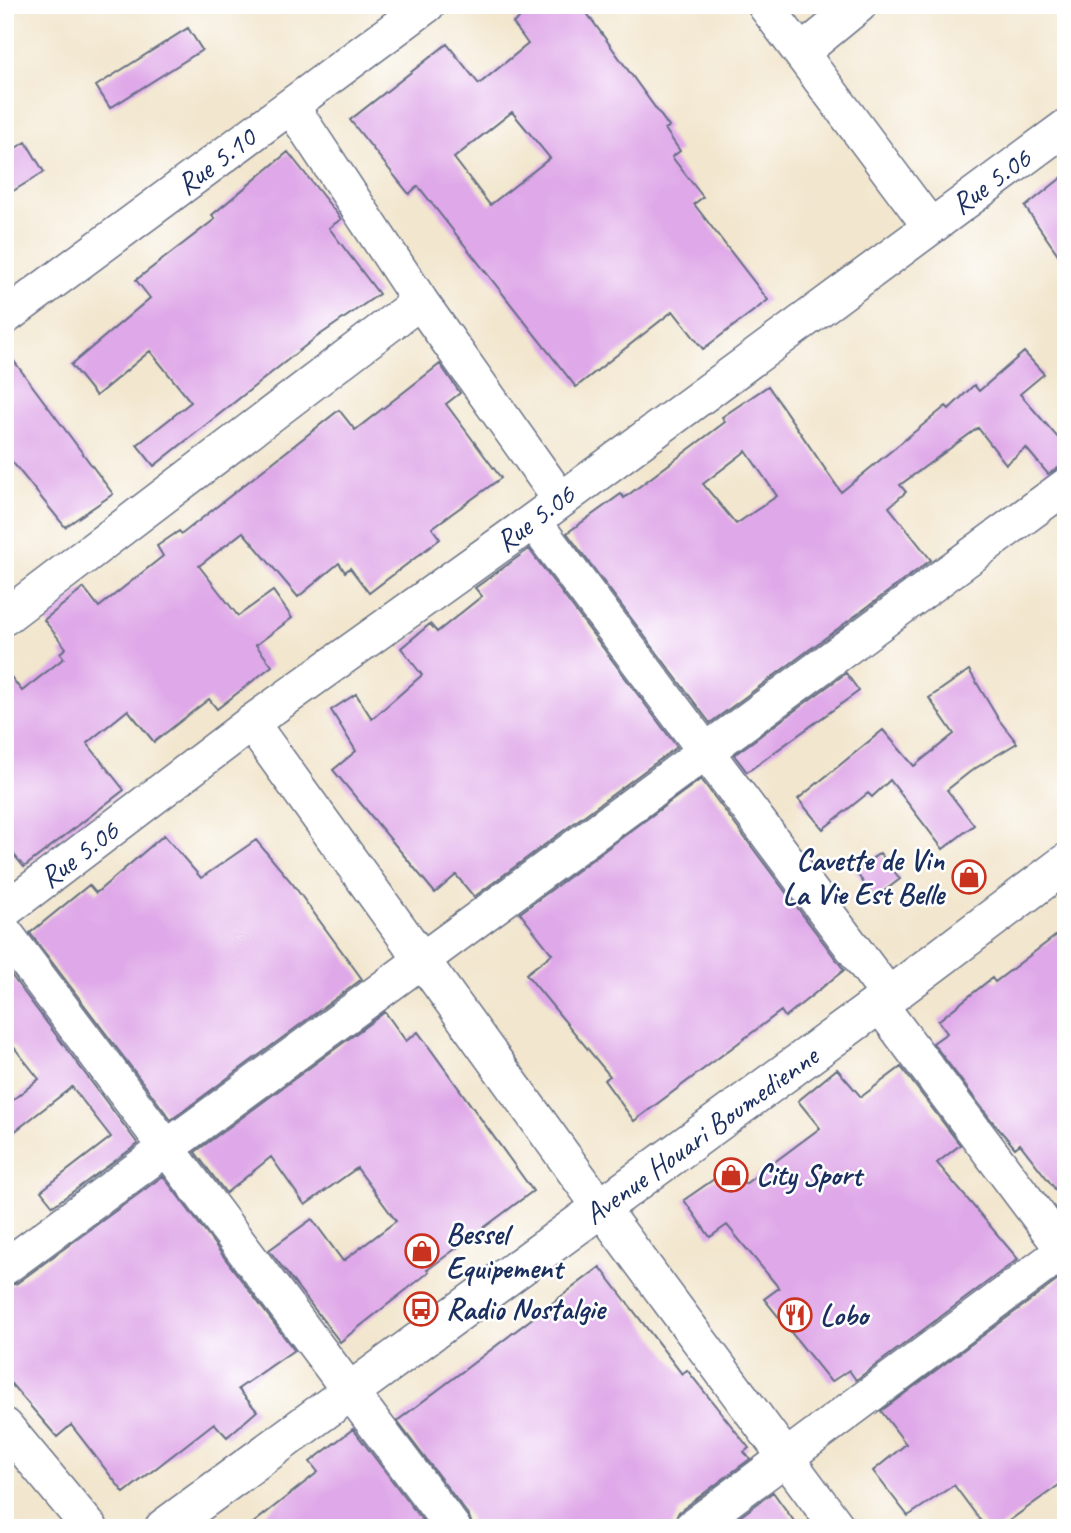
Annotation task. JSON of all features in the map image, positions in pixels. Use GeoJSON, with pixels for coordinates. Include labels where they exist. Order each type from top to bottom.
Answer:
{"type":"FeatureCollection","features":[{"type":"Feature","properties":{"kind":"main road","name":"Avenue Houari Boumedienne"},"geometry":{"type":"LineString","coordinates":[[164,1528],[884,1000],[1066,863]]}},
{"type":"Feature","properties":{"kind":"street","name":"Rue 5.10"},"geometry":{"type":"LineString","coordinates":[[5,317],[427,5]]}},
{"type":"Feature","properties":{"kind":"street"},"geometry":{"type":"LineString","coordinates":[[765,5],[930,226]]}},
{"type":"Feature","properties":{"kind":"street"},"geometry":{"type":"LineString","coordinates":[[802,52],[859,5]]}},
{"type":"Feature","properties":{"kind":"street"},"geometry":{"type":"LineString","coordinates":[[290,106],[420,301],[560,499]]}},
{"type":"Feature","properties":{"kind":"street","name":"Rue 5.06"},"geometry":{"type":"LineString","coordinates":[[5,910],[251,723],[533,521],[1066,127]]}},
{"type":"Feature","properties":{"kind":"street"},"geometry":{"type":"LineString","coordinates":[[5,617],[420,301]]}},
{"type":"Feature","properties":{"kind":"street"},"geometry":{"type":"LineString","coordinates":[[5,1267],[1066,486]]}},
{"type":"Feature","properties":{"kind":"street"},"geometry":{"type":"LineString","coordinates":[[533,521],[705,750],[1065,1251],[691,1528]]}},
{"type":"Feature","properties":{"kind":"street"},"geometry":{"type":"LineString","coordinates":[[251,723],[601,1208],[838,1528]]}},
{"type":"Feature","properties":{"kind":"street"},"geometry":{"type":"LineString","coordinates":[[5,933],[453,1528]]}},
{"type":"Feature","properties":{"kind":"street"},"geometry":{"type":"LineString","coordinates":[[5,1426],[90,1528]]}},
{"type":"Feature","properties":{"kind":"building"},"geometry":{"type":"Polygon","coordinates":[[[537,5],[581,5],[669,127],[665,129],[680,151],[672,157],[703,197],[694,204],[768,300],[703,349],[673,311],[576,387],[418,186],[409,194],[350,120],[447,44],[479,84],[528,44],[513,23],[537,5]],[[512,112],[454,158],[490,205],[550,158],[512,112]]]}},
{"type":"Feature","properties":{"kind":"building"},"geometry":{"type":"Polygon","coordinates":[[[188,28],[202,50],[110,108],[96,86],[188,28]]]}},
{"type":"Feature","properties":{"kind":"building"},"geometry":{"type":"Polygon","coordinates":[[[26,142],[44,172],[5,196],[5,154],[26,142]]]}},
{"type":"Feature","properties":{"kind":"building"},"geometry":{"type":"Polygon","coordinates":[[[288,152],[341,219],[329,228],[379,294],[314,339],[154,466],[137,445],[191,402],[150,351],[96,396],[71,365],[150,298],[136,280],[215,219],[212,215],[288,152]]]}},
{"type":"Feature","properties":{"kind":"building"},"geometry":{"type":"Polygon","coordinates":[[[1066,174],[1066,266],[1025,207],[1066,174]]]}},
{"type":"Feature","properties":{"kind":"building"},"geometry":{"type":"Polygon","coordinates":[[[5,349],[113,494],[65,527],[5,453],[5,349]]]}},
{"type":"Feature","properties":{"kind":"building"},"geometry":{"type":"Polygon","coordinates":[[[1024,352],[1044,374],[1020,394],[1066,447],[1066,463],[1048,474],[1026,448],[1006,464],[978,428],[900,485],[906,492],[889,507],[931,560],[710,723],[567,533],[621,494],[624,498],[725,422],[722,417],[768,386],[841,492],[946,406],[949,409],[974,385],[979,391],[1024,352]],[[746,451],[703,484],[736,524],[777,496],[746,451]]]}},
{"type":"Feature","properties":{"kind":"building"},"geometry":{"type":"Polygon","coordinates":[[[440,364],[460,393],[446,404],[501,478],[432,528],[440,539],[369,593],[350,568],[345,572],[339,563],[298,597],[243,532],[199,566],[238,616],[273,591],[292,618],[256,645],[272,666],[217,709],[209,699],[154,742],[128,710],[87,743],[124,790],[24,867],[5,844],[5,669],[22,691],[64,658],[60,653],[66,648],[44,620],[84,588],[99,607],[163,556],[157,546],[179,531],[182,534],[339,410],[355,430],[440,364]]]}},
{"type":"Feature","properties":{"kind":"building"},"geometry":{"type":"Polygon","coordinates":[[[529,549],[677,747],[474,897],[456,875],[435,893],[333,770],[356,751],[331,710],[356,694],[372,719],[422,675],[401,648],[430,624],[437,632],[482,596],[475,588],[529,549]]]}},
{"type":"Feature","properties":{"kind":"building"},"geometry":{"type":"Polygon","coordinates":[[[969,670],[999,720],[1017,743],[971,771],[947,790],[974,825],[943,849],[890,780],[872,797],[868,793],[823,829],[798,799],[883,730],[914,766],[954,734],[929,698],[969,670]]]}},
{"type":"Feature","properties":{"kind":"building"},"geometry":{"type":"Polygon","coordinates":[[[846,673],[859,691],[747,772],[734,755],[846,673]]]}},
{"type":"Feature","properties":{"kind":"building"},"geometry":{"type":"Polygon","coordinates":[[[701,779],[844,970],[785,1017],[781,1011],[634,1121],[604,1080],[610,1076],[526,974],[552,954],[520,913],[701,779]]]}},
{"type":"Feature","properties":{"kind":"building"},"geometry":{"type":"Polygon","coordinates":[[[164,835],[201,878],[256,840],[292,883],[362,979],[171,1120],[30,933],[89,885],[96,893],[164,835]]]}},
{"type":"Feature","properties":{"kind":"building"},"geometry":{"type":"Polygon","coordinates":[[[880,853],[900,879],[875,898],[855,871],[880,853]]]}},
{"type":"Feature","properties":{"kind":"building"},"geometry":{"type":"Polygon","coordinates":[[[1066,928],[1066,1203],[1020,1144],[1015,1148],[992,1121],[933,1043],[947,1033],[938,1021],[992,978],[995,982],[1066,928]]]}},
{"type":"Feature","properties":{"kind":"building"},"geometry":{"type":"Polygon","coordinates":[[[5,967],[138,1144],[53,1206],[41,1191],[111,1137],[72,1087],[5,1139],[5,1106],[39,1079],[5,1036],[5,967]]]}},
{"type":"Feature","properties":{"kind":"building"},"geometry":{"type":"Polygon","coordinates":[[[385,1012],[406,1041],[418,1032],[533,1191],[427,1270],[429,1272],[340,1342],[269,1250],[312,1219],[343,1261],[396,1221],[357,1168],[305,1205],[271,1157],[226,1193],[195,1152],[385,1012]]]}},
{"type":"Feature","properties":{"kind":"building"},"geometry":{"type":"Polygon","coordinates":[[[901,1067],[960,1145],[937,1163],[1018,1259],[856,1380],[849,1370],[831,1382],[764,1299],[779,1288],[727,1225],[710,1237],[684,1200],[733,1166],[745,1184],[820,1128],[798,1101],[837,1069],[861,1097],[901,1067]]]}},
{"type":"Feature","properties":{"kind":"building"},"geometry":{"type":"Polygon","coordinates":[[[163,1176],[294,1350],[238,1389],[257,1411],[227,1437],[214,1423],[124,1493],[71,1425],[57,1437],[5,1377],[5,1287],[17,1283],[163,1176]]]}},
{"type":"Feature","properties":{"kind":"building"},"geometry":{"type":"Polygon","coordinates":[[[600,1267],[682,1374],[687,1370],[749,1448],[744,1452],[750,1459],[679,1512],[671,1528],[473,1528],[469,1516],[397,1421],[600,1267]]]}},
{"type":"Feature","properties":{"kind":"building"},"geometry":{"type":"Polygon","coordinates":[[[1066,1274],[1066,1480],[999,1528],[986,1528],[954,1485],[908,1516],[873,1471],[906,1444],[881,1411],[1066,1274]]]}},
{"type":"Feature","properties":{"kind":"building"},"geometry":{"type":"Polygon","coordinates":[[[353,1429],[428,1528],[247,1528],[318,1472],[310,1462],[353,1429]]]}},
{"type":"Feature","properties":{"kind":"building"},"geometry":{"type":"Polygon","coordinates":[[[773,1492],[799,1528],[725,1528],[773,1492]]]}},
{"type":"Feature","properties":{"kind":"place","name":"Cavette de Vin La Vie Est Belle"},"geometry":{"type":"Point","coordinates":[969,877]}},
{"type":"Feature","properties":{"kind":"place","name":"City Sport"},"geometry":{"type":"Point","coordinates":[731,1175]}},
{"type":"Feature","properties":{"kind":"place","name":"Bessel Equipement"},"geometry":{"type":"Point","coordinates":[422,1251]}},
{"type":"Feature","properties":{"kind":"place","name":"Radio Nostalgie"},"geometry":{"type":"Point","coordinates":[421,1309]}},
{"type":"Feature","properties":{"kind":"place","name":"Lobo"},"geometry":{"type":"Point","coordinates":[795,1315]}}]}
